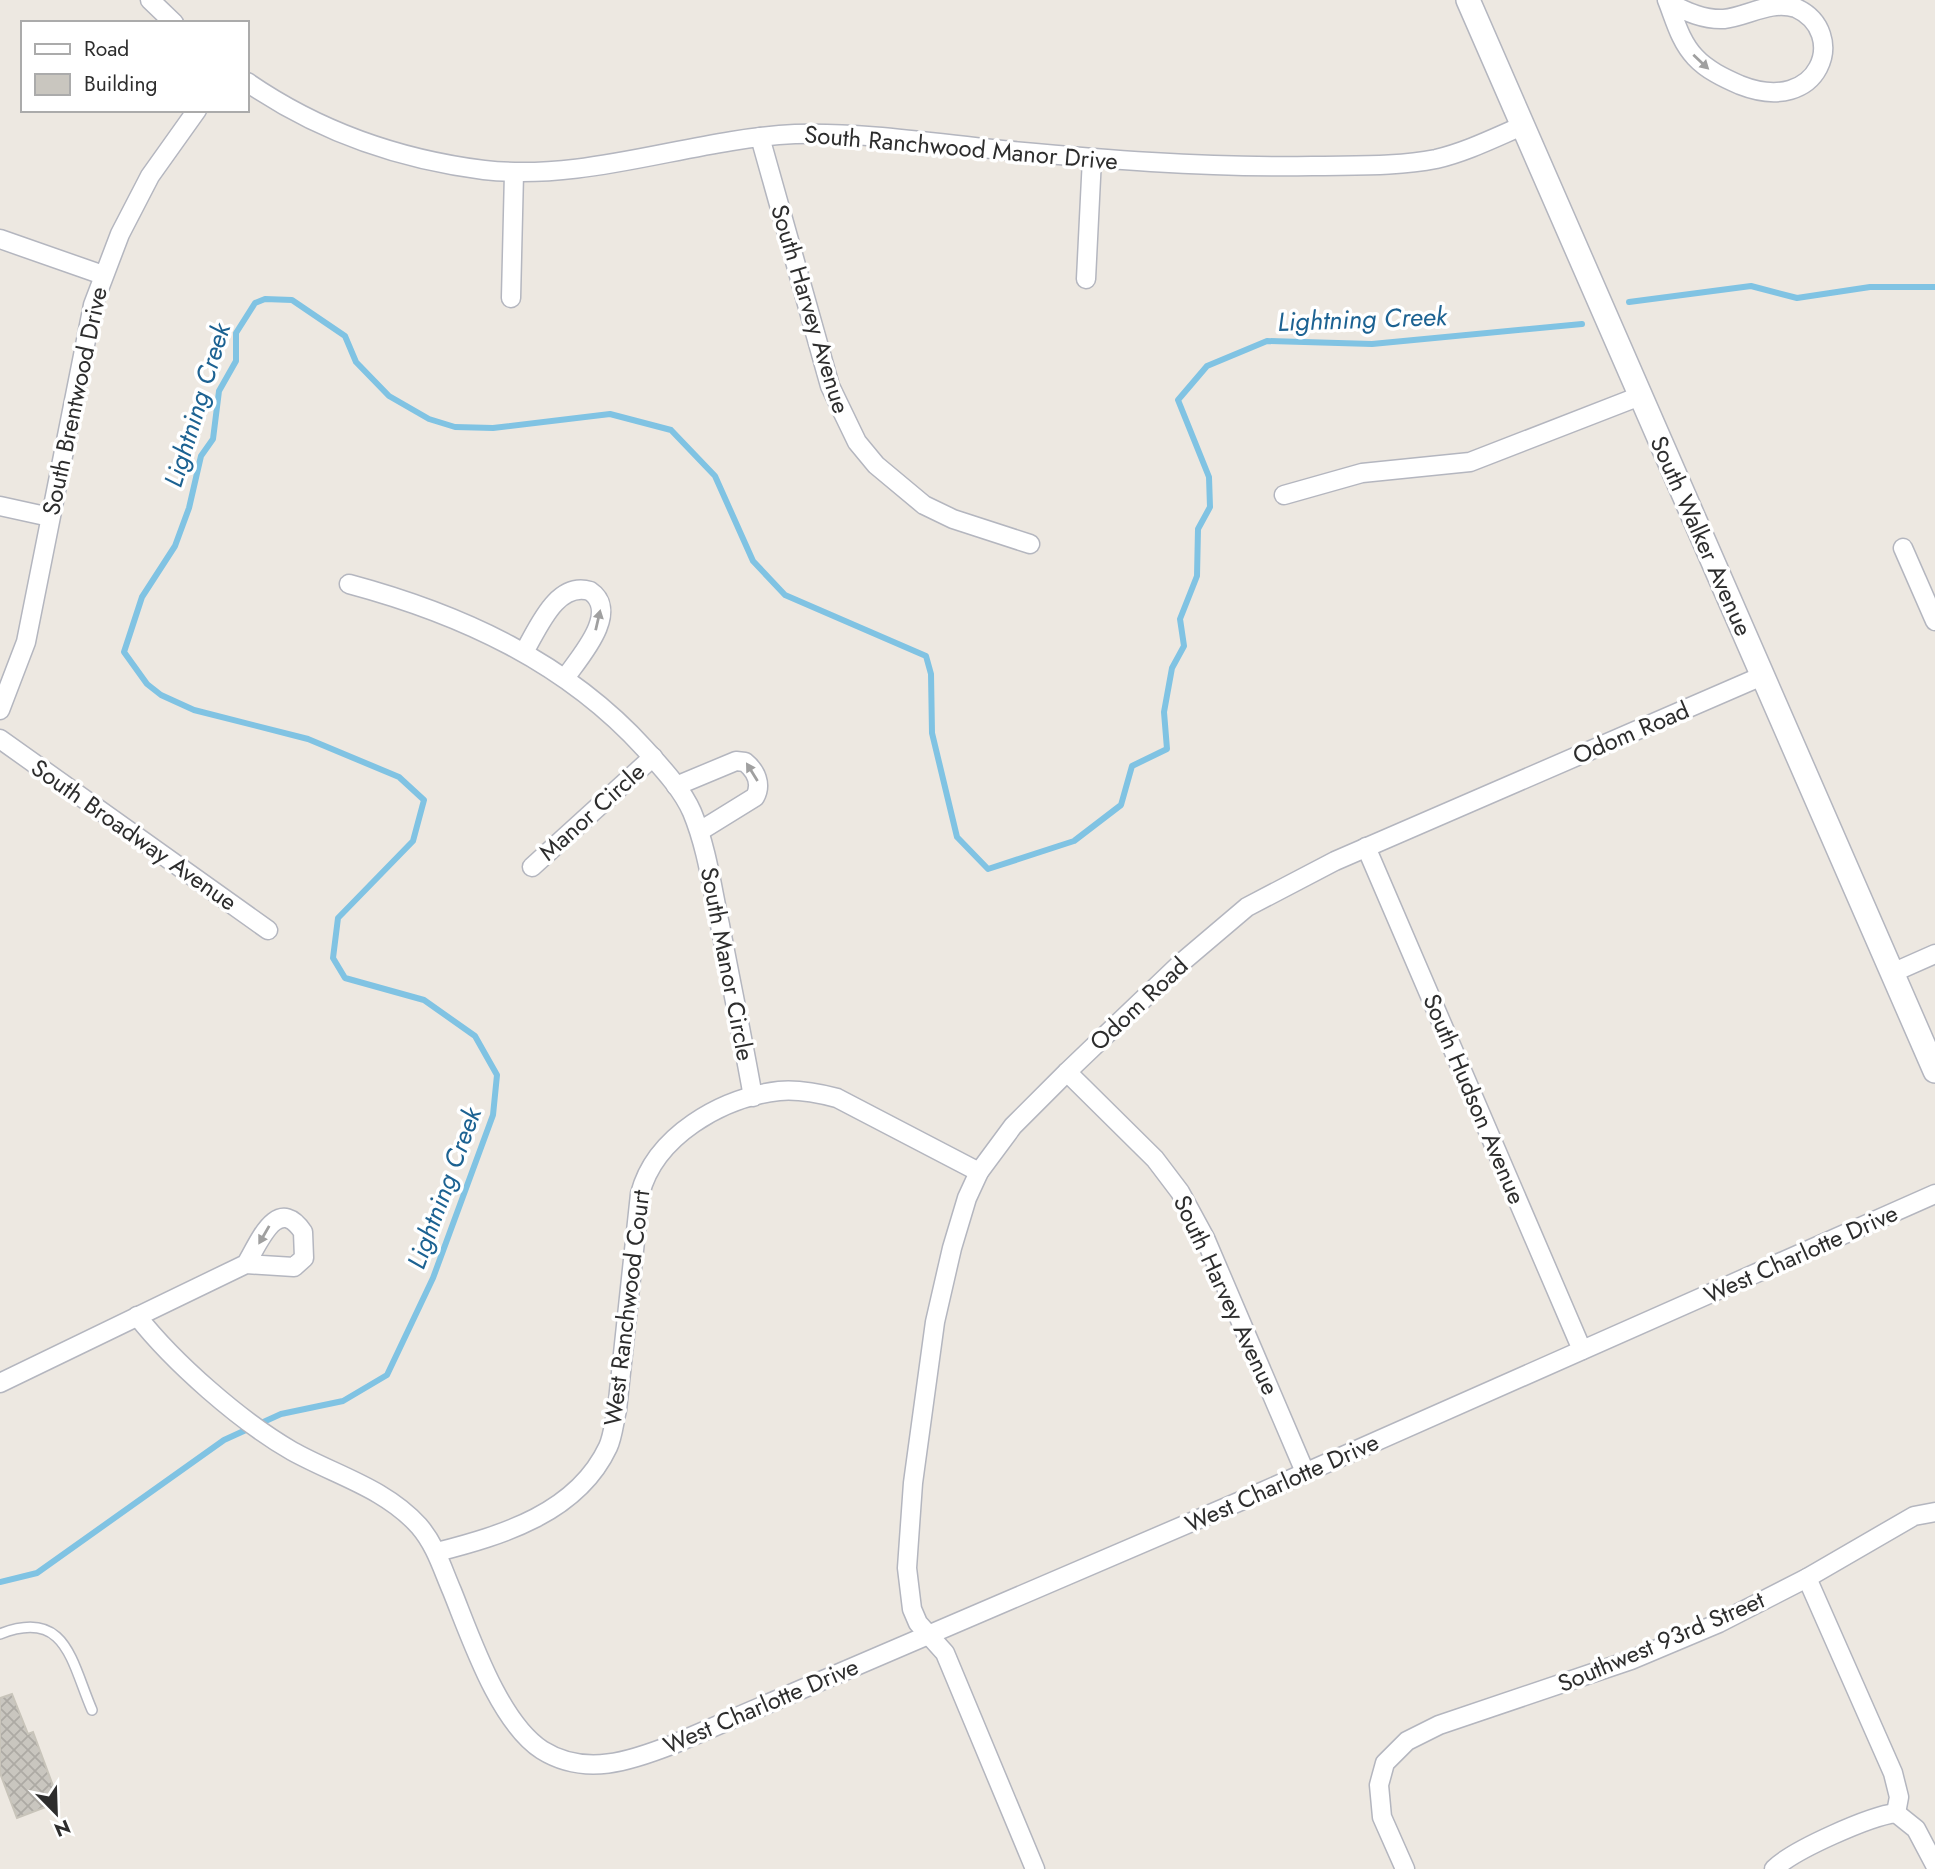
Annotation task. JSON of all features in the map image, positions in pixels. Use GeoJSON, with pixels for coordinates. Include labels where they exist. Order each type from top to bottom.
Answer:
{"type":"FeatureCollection","features":[{"type":"Feature","properties":{"kind":"main road","name":"South Walker Avenue"},"geometry":{"type":"LineString","coordinates":[[1468,0],[1935,1071]]}},
{"type":"Feature","properties":{"kind":"street"},"geometry":{"type":"LineString","coordinates":[[150,0],[172,21]]}},
{"type":"Feature","properties":{"kind":"street"},"geometry":{"type":"LineString","coordinates":[[1668,2],[1690,13],[1714,19],[1737,16],[1774,4],[1794,6],[1816,27],[1823,48],[1822,59],[1812,78],[1797,89],[1775,94],[1749,88],[1711,71],[1695,57],[1684,41],[1668,2]]}},
{"type":"Feature","properties":{"kind":"street","name":"South Ranchwood Manor Drive"},"geometry":{"type":"LineString","coordinates":[[248,83],[296,114],[372,145],[434,162],[513,173],[589,167],[761,137],[798,134],[868,137],[1233,168],[1411,163],[1464,151],[1522,125]]}},
{"type":"Feature","properties":{"kind":"street","name":"South Brentwood Drive"},"geometry":{"type":"LineString","coordinates":[[0,710],[26,642],[93,305],[120,234],[150,176],[196,112]]}},
{"type":"Feature","properties":{"kind":"street","name":"South Harvey Avenue"},"geometry":{"type":"LineString","coordinates":[[761,137],[830,386],[857,442],[902,490],[924,505],[953,519],[1030,544]]}},
{"type":"Feature","properties":{"kind":"street"},"geometry":{"type":"LineString","coordinates":[[1086,279],[1092,158]]}},
{"type":"Feature","properties":{"kind":"street"},"geometry":{"type":"LineString","coordinates":[[511,298],[513,173]]}},
{"type":"Feature","properties":{"kind":"street"},"geometry":{"type":"LineString","coordinates":[[0,239],[103,275]]}},
{"type":"Feature","properties":{"kind":"street"},"geometry":{"type":"LineString","coordinates":[[1284,495],[1362,473],[1470,462],[1640,396]]}},
{"type":"Feature","properties":{"kind":"street"},"geometry":{"type":"LineString","coordinates":[[0,506],[50,517]]}},
{"type":"Feature","properties":{"kind":"street"},"geometry":{"type":"LineString","coordinates":[[1903,548],[1935,621]]}},
{"type":"Feature","properties":{"kind":"street","name":"South Manor Circle"},"geometry":{"type":"LineString","coordinates":[[349,584],[424,605],[524,652],[565,678],[628,730],[676,786],[700,831],[753,1097]]}},
{"type":"Feature","properties":{"kind":"street"},"geometry":{"type":"LineString","coordinates":[[524,652],[556,600],[574,591],[590,591],[600,602],[601,618],[565,678]]}},
{"type":"Feature","properties":{"kind":"street","name":"Odom Road"},"geometry":{"type":"LineString","coordinates":[[1035,1869],[945,1653],[918,1623],[912,1609],[907,1536],[935,1322],[952,1248],[967,1198],[979,1172],[1013,1126],[1067,1072],[1233,917],[1285,884],[1762,676]]}},
{"type":"Feature","properties":{"kind":"street","name":"South Broadway Avenue"},"geometry":{"type":"LineString","coordinates":[[0,739],[268,930]]}},
{"type":"Feature","properties":{"kind":"street","name":"Manor Circle"},"geometry":{"type":"LineString","coordinates":[[532,867],[653,757]]}},
{"type":"Feature","properties":{"kind":"street"},"geometry":{"type":"LineString","coordinates":[[676,786],[736,761],[745,762],[757,776],[755,797],[700,831]]}},
{"type":"Feature","properties":{"kind":"street","name":"South Hudson Avenue"},"geometry":{"type":"LineString","coordinates":[[1366,847],[1582,1350]]}},
{"type":"Feature","properties":{"kind":"street"},"geometry":{"type":"LineString","coordinates":[[1892,973],[1935,954]]}},
{"type":"Feature","properties":{"kind":"street","name":"South Harvey Avenue"},"geometry":{"type":"LineString","coordinates":[[1067,1072],[1155,1159],[1180,1192],[1205,1238],[1305,1472]]}},
{"type":"Feature","properties":{"kind":"street","name":"West Ranchwood Court"},"geometry":{"type":"LineString","coordinates":[[437,1552],[532,1520],[564,1501],[593,1474],[609,1445],[617,1410],[636,1217],[645,1176],[653,1161],[677,1136],[710,1114],[753,1097],[796,1090],[837,1098],[979,1172]]}},
{"type":"Feature","properties":{"kind":"street","name":"West Charlotte Drive"},"geometry":{"type":"LineString","coordinates":[[437,1552],[501,1700],[532,1743],[562,1760],[583,1764],[625,1762],[1305,1472],[1935,1194]]}},
{"type":"Feature","properties":{"kind":"street"},"geometry":{"type":"LineString","coordinates":[[0,1383],[246,1264]]}},
{"type":"Feature","properties":{"kind":"street"},"geometry":{"type":"LineString","coordinates":[[137,1316],[155,1338],[238,1413],[295,1452],[380,1494],[416,1523],[437,1552]]}},
{"type":"Feature","properties":{"kind":"street","name":"Southwest 93rd Street"},"geometry":{"type":"LineString","coordinates":[[1405,1869],[1380,1807],[1379,1785],[1385,1763],[1399,1747],[1425,1731],[1631,1660],[1719,1623],[1807,1578],[1914,1516],[1935,1512]]}},
{"type":"Feature","properties":{"kind":"street"},"geometry":{"type":"LineString","coordinates":[[1807,1578],[1893,1773],[1899,1797],[1896,1813]]}},
{"type":"Feature","properties":{"kind":"street"},"geometry":{"type":"LineString","coordinates":[[1896,1813],[1916,1829],[1935,1866]]}},
{"type":"Feature","properties":{"kind":"street"},"geometry":{"type":"LineString","coordinates":[[1774,1869],[1801,1850],[1877,1817],[1896,1813]]}},
{"type":"Feature","properties":{"kind":"lane"},"geometry":{"type":"LineString","coordinates":[[0,1634],[22,1625],[48,1628],[64,1645],[92,1710]]}},
{"type":"Feature","properties":{"kind":"building"},"geometry":{"type":"Polygon","coordinates":[[[12,1694],[28,1734],[33,1732],[59,1802],[17,1818],[0,1773],[0,1698],[12,1694]]]}},
{"type":"Feature","properties":{"kind":"waterway","name":"Lightning Creek"},"geometry":{"type":"LineString","coordinates":[[1629,302],[1751,286],[1797,298],[1870,287],[1935,287]]}},
{"type":"Feature","properties":{"kind":"waterway","name":"Lightning Creek"},"geometry":{"type":"LineString","coordinates":[[0,1582],[37,1573],[224,1440],[281,1414],[343,1401],[387,1375],[433,1278],[493,1115],[497,1075],[475,1036],[424,1000],[345,978],[333,958],[338,918],[413,841],[424,800],[399,777],[308,739],[194,710],[161,695],[147,684],[124,652],[142,597],[175,546],[189,508],[201,456],[213,439],[219,391],[236,361],[236,333],[255,303],[265,299],[292,300],[345,336],[356,362],[389,396],[429,419],[455,427],[493,428],[610,414],[671,430],[715,476],[753,561],[785,595],[926,656],[931,674],[932,733],[957,837],[988,869],[1074,841],[1121,805],[1132,766],[1167,749],[1164,712],[1172,668],[1184,646],[1180,619],[1197,576],[1198,529],[1210,507],[1209,477],[1178,400],[1207,366],[1267,341],[1372,344],[1582,324]]}}]}
